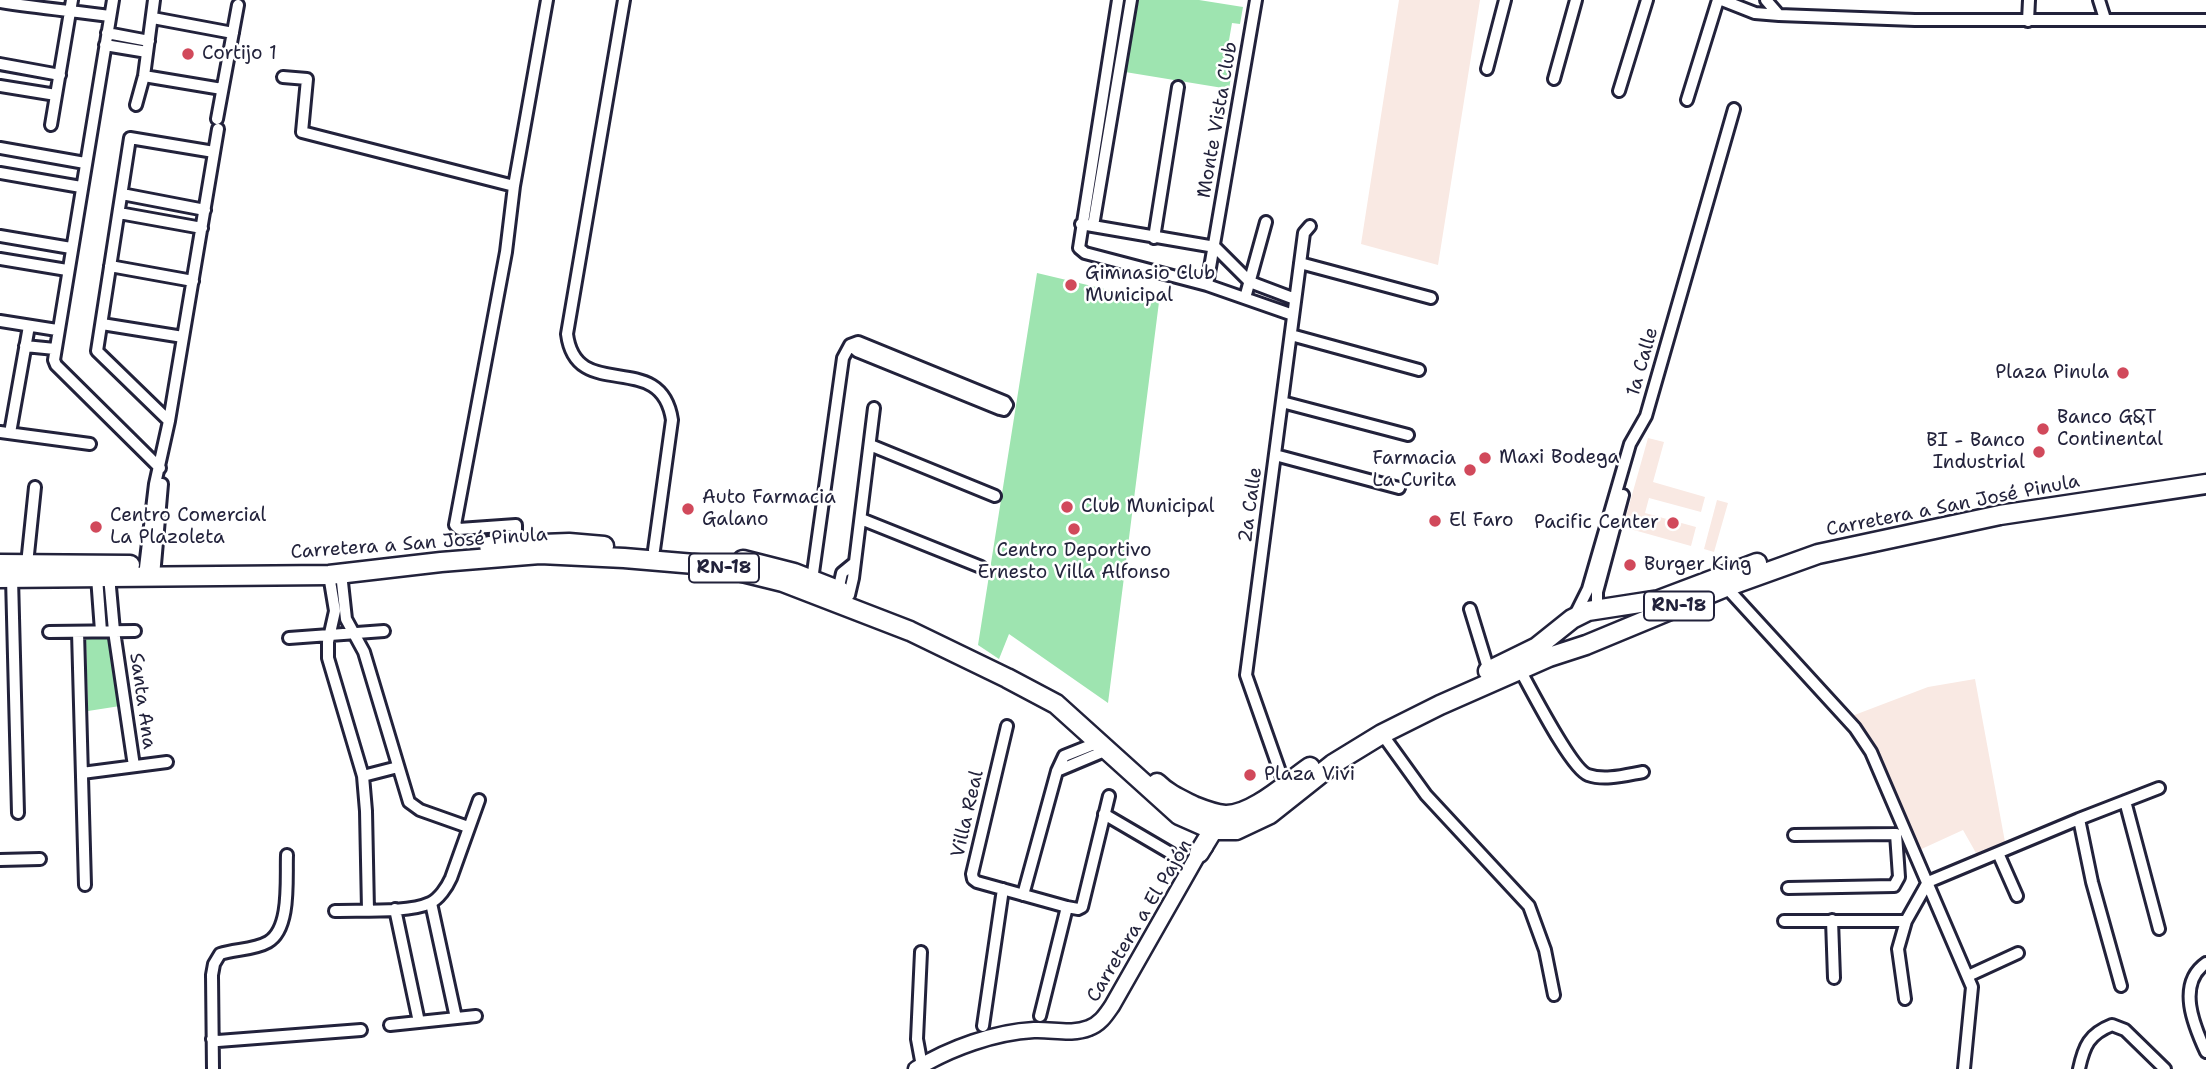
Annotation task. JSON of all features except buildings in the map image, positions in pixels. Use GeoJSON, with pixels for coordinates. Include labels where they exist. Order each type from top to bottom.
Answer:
{"type":"FeatureCollection","features":[{"type":"Feature","properties":{"kind":"main road","name":"Carretera a San José Pinula"},"geometry":{"type":"LineString","coordinates":[[4,573],[27,564],[149,571],[335,574],[540,554],[718,566],[783,582],[910,631],[1007,678],[1056,704],[1161,801],[1188,820],[1213,830],[1236,830],[1270,814],[1293,784],[1337,748],[1391,717],[1537,647],[1588,611],[1667,598],[1731,572],[1795,551],[1998,507],[2206,473]]}},
{"type":"Feature","properties":{"kind":"main road","name":"Carretera a San José Pinula"},"geometry":{"type":"LineString","coordinates":[[4,573],[103,577],[149,571],[322,564],[516,544],[569,543],[725,556],[771,566],[812,580],[845,586],[1059,695],[1121,748],[1167,793],[1210,812],[1227,815],[1241,812],[1333,764],[1382,734],[1520,670],[1726,587],[1818,554],[2033,509],[2206,484]]}},
{"type":"Feature","properties":{"kind":"main road"},"geometry":{"type":"LineString","coordinates":[[1726,587],[1729,580],[1790,558],[1795,551]]}},
{"type":"Feature","properties":{"kind":"main road"},"geometry":{"type":"LineString","coordinates":[[1601,608],[1615,619],[1612,634]]}},
{"type":"Feature","properties":{"kind":"main road"},"geometry":{"type":"LineString","coordinates":[[1572,620],[1571,636],[1576,643],[1583,646]]}},
{"type":"Feature","properties":{"kind":"main road"},"geometry":{"type":"LineString","coordinates":[[1200,852],[1213,830],[1252,814],[1262,808],[1269,797]]}},
{"type":"Feature","properties":{"kind":"street"},"geometry":{"type":"LineString","coordinates":[[110,0],[110,16],[57,330],[56,365],[160,468]]}},
{"type":"Feature","properties":{"kind":"street"},"geometry":{"type":"LineString","coordinates":[[136,105],[144,76],[154,0]]}},
{"type":"Feature","properties":{"kind":"street"},"geometry":{"type":"LineString","coordinates":[[516,544],[516,525],[459,529],[455,525],[506,252],[514,186],[547,0]]}},
{"type":"Feature","properties":{"kind":"street"},"geometry":{"type":"LineString","coordinates":[[624,0],[567,334],[576,359],[587,368],[647,382],[663,393],[668,402],[672,420],[654,550]]}},
{"type":"Feature","properties":{"kind":"street"},"geometry":{"type":"LineString","coordinates":[[1118,0],[1078,246],[1083,252],[1207,285],[1293,315]]}},
{"type":"Feature","properties":{"kind":"street"},"geometry":{"type":"LineString","coordinates":[[1093,226],[1132,0]]}},
{"type":"Feature","properties":{"kind":"street","name":"Monte Vista Club"},"geometry":{"type":"LineString","coordinates":[[1207,285],[1256,0]]}},
{"type":"Feature","properties":{"kind":"street"},"geometry":{"type":"LineString","coordinates":[[1488,69],[1505,0]]}},
{"type":"Feature","properties":{"kind":"street"},"geometry":{"type":"LineString","coordinates":[[1554,79],[1576,0]]}},
{"type":"Feature","properties":{"kind":"street"},"geometry":{"type":"LineString","coordinates":[[1619,90],[1647,0]]}},
{"type":"Feature","properties":{"kind":"street"},"geometry":{"type":"LineString","coordinates":[[1766,0],[1779,15]]}},
{"type":"Feature","properties":{"kind":"street"},"geometry":{"type":"LineString","coordinates":[[2028,21],[2029,0]]}},
{"type":"Feature","properties":{"kind":"street"},"geometry":{"type":"LineString","coordinates":[[2099,0],[2105,19]]}},
{"type":"Feature","properties":{"kind":"street"},"geometry":{"type":"LineString","coordinates":[[0,2],[60,11],[71,5],[110,16]]}},
{"type":"Feature","properties":{"kind":"street"},"geometry":{"type":"LineString","coordinates":[[1686,100],[1719,4],[1755,13],[1779,15],[2028,21],[2206,20]]}},
{"type":"Feature","properties":{"kind":"street"},"geometry":{"type":"LineString","coordinates":[[51,125],[71,5]]}},
{"type":"Feature","properties":{"kind":"street"},"geometry":{"type":"LineString","coordinates":[[149,571],[162,485],[160,468],[238,5]]}},
{"type":"Feature","properties":{"kind":"street"},"geometry":{"type":"LineString","coordinates":[[153,18],[233,33]]}},
{"type":"Feature","properties":{"kind":"street"},"geometry":{"type":"LineString","coordinates":[[106,39],[148,46]]}},
{"type":"Feature","properties":{"kind":"street"},"geometry":{"type":"LineString","coordinates":[[0,64],[60,75]]}},
{"type":"Feature","properties":{"kind":"street"},"geometry":{"type":"LineString","coordinates":[[1106,68],[1119,71]]}},
{"type":"Feature","properties":{"kind":"street"},"geometry":{"type":"LineString","coordinates":[[144,76],[222,89]]}},
{"type":"Feature","properties":{"kind":"street"},"geometry":{"type":"LineString","coordinates":[[283,76],[307,79],[302,132],[514,186]]}},
{"type":"Feature","properties":{"kind":"street"},"geometry":{"type":"LineString","coordinates":[[0,86],[56,95]]}},
{"type":"Feature","properties":{"kind":"street"},"geometry":{"type":"LineString","coordinates":[[1154,237],[1178,87]]}},
{"type":"Feature","properties":{"kind":"street"},"geometry":{"type":"LineString","coordinates":[[291,96],[305,97]]}},
{"type":"Feature","properties":{"kind":"street","name":"1a Calle"},"geometry":{"type":"LineString","coordinates":[[1572,620],[1588,589],[1630,444],[1646,416],[1734,108]]}},
{"type":"Feature","properties":{"kind":"street"},"geometry":{"type":"LineString","coordinates":[[169,421],[97,351],[130,138],[214,152]]}},
{"type":"Feature","properties":{"kind":"street"},"geometry":{"type":"LineString","coordinates":[[0,148],[85,163]]}},
{"type":"Feature","properties":{"kind":"street"},"geometry":{"type":"LineString","coordinates":[[41,180],[46,156]]}},
{"type":"Feature","properties":{"kind":"street"},"geometry":{"type":"LineString","coordinates":[[0,173],[81,187]]}},
{"type":"Feature","properties":{"kind":"street"},"geometry":{"type":"LineString","coordinates":[[122,194],[205,210]]}},
{"type":"Feature","properties":{"kind":"street"},"geometry":{"type":"LineString","coordinates":[[119,213],[202,228]]}},
{"type":"Feature","properties":{"kind":"street"},"geometry":{"type":"LineString","coordinates":[[1245,298],[1266,222]]}},
{"type":"Feature","properties":{"kind":"street"},"geometry":{"type":"LineString","coordinates":[[1081,224],[1215,247],[1250,282],[1296,299]]}},
{"type":"Feature","properties":{"kind":"street","name":"2a Calle"},"geometry":{"type":"LineString","coordinates":[[1293,784],[1246,675],[1296,337],[1293,315],[1304,233],[1310,226]]}},
{"type":"Feature","properties":{"kind":"street"},"geometry":{"type":"LineString","coordinates":[[0,236],[71,248]]}},
{"type":"Feature","properties":{"kind":"street"},"geometry":{"type":"LineString","coordinates":[[27,263],[30,241]]}},
{"type":"Feature","properties":{"kind":"street"},"geometry":{"type":"LineString","coordinates":[[0,259],[67,270]]}},
{"type":"Feature","properties":{"kind":"street"},"geometry":{"type":"LineString","coordinates":[[1300,263],[1431,298]]}},
{"type":"Feature","properties":{"kind":"street"},"geometry":{"type":"LineString","coordinates":[[110,266],[193,281]]}},
{"type":"Feature","properties":{"kind":"street"},"geometry":{"type":"LineString","coordinates":[[0,321],[57,330]]}},
{"type":"Feature","properties":{"kind":"street"},"geometry":{"type":"LineString","coordinates":[[102,324],[183,337]]}},
{"type":"Feature","properties":{"kind":"street"},"geometry":{"type":"LineString","coordinates":[[29,326],[5,433],[90,444]]}},
{"type":"Feature","properties":{"kind":"street"},"geometry":{"type":"LineString","coordinates":[[1296,337],[1419,370]]}},
{"type":"Feature","properties":{"kind":"street"},"geometry":{"type":"LineString","coordinates":[[812,580],[843,358],[850,345],[856,351],[954,386]]}},
{"type":"Feature","properties":{"kind":"street"},"geometry":{"type":"LineString","coordinates":[[25,346],[55,349]]}},
{"type":"Feature","properties":{"kind":"street"},"geometry":{"type":"LineString","coordinates":[[1287,404],[1408,435]]}},
{"type":"Feature","properties":{"kind":"street"},"geometry":{"type":"LineString","coordinates":[[845,586],[853,564],[861,519],[874,408]]}},
{"type":"Feature","properties":{"kind":"street"},"geometry":{"type":"LineString","coordinates":[[870,445],[995,496]]}},
{"type":"Feature","properties":{"kind":"street"},"geometry":{"type":"LineString","coordinates":[[1280,457],[1399,488]]}},
{"type":"Feature","properties":{"kind":"street"},"geometry":{"type":"LineString","coordinates":[[27,564],[35,487]]}},
{"type":"Feature","properties":{"kind":"street"},"geometry":{"type":"LineString","coordinates":[[1601,608],[1597,601],[1597,592],[1623,495]]}},
{"type":"Feature","properties":{"kind":"street"},"geometry":{"type":"LineString","coordinates":[[861,519],[981,567]]}},
{"type":"Feature","properties":{"kind":"street"},"geometry":{"type":"LineString","coordinates":[[4,573],[19,813]]}},
{"type":"Feature","properties":{"kind":"street"},"geometry":{"type":"LineString","coordinates":[[335,574],[346,619],[363,653],[406,795],[414,807],[468,827]]}},
{"type":"Feature","properties":{"kind":"street"},"geometry":{"type":"LineString","coordinates":[[335,574],[335,611],[327,649],[330,669],[363,776],[368,909]]}},
{"type":"Feature","properties":{"kind":"street"},"geometry":{"type":"LineString","coordinates":[[101,631],[98,597],[103,577]]}},
{"type":"Feature","properties":{"kind":"street","name":"Santa Ana"},"geometry":{"type":"LineString","coordinates":[[82,773],[134,766],[110,596],[103,577]]}},
{"type":"Feature","properties":{"kind":"street"},"geometry":{"type":"LineString","coordinates":[[1726,587],[1855,728],[1871,752],[1968,976],[1973,994],[1964,1069]]}},
{"type":"Feature","properties":{"kind":"street"},"geometry":{"type":"LineString","coordinates":[[98,597],[110,596]]}},
{"type":"Feature","properties":{"kind":"street"},"geometry":{"type":"LineString","coordinates":[[1470,610],[1489,671]]}},
{"type":"Feature","properties":{"kind":"street","name":"Santa Ana"},"geometry":{"type":"LineString","coordinates":[[50,632],[135,631]]}},
{"type":"Feature","properties":{"kind":"street"},"geometry":{"type":"LineString","coordinates":[[289,638],[384,631]]}},
{"type":"Feature","properties":{"kind":"street"},"geometry":{"type":"LineString","coordinates":[[78,632],[85,885]]}},
{"type":"Feature","properties":{"kind":"street"},"geometry":{"type":"LineString","coordinates":[[1520,670],[1553,729],[1581,771],[1601,777],[1643,772]]}},
{"type":"Feature","properties":{"kind":"street","name":"Villa Real"},"geometry":{"type":"LineString","coordinates":[[1007,726],[973,879],[1068,907]]}},
{"type":"Feature","properties":{"kind":"street"},"geometry":{"type":"LineString","coordinates":[[1382,734],[1426,795],[1529,906],[1545,950],[1554,995]]}},
{"type":"Feature","properties":{"kind":"street"},"geometry":{"type":"LineString","coordinates":[[1023,895],[1057,771],[1064,756],[1103,746]]}},
{"type":"Feature","properties":{"kind":"street"},"geometry":{"type":"LineString","coordinates":[[134,766],[167,762]]}},
{"type":"Feature","properties":{"kind":"street"},"geometry":{"type":"LineString","coordinates":[[363,776],[398,767]]}},
{"type":"Feature","properties":{"kind":"street"},"geometry":{"type":"LineString","coordinates":[[1905,999],[1898,949],[1906,921],[1928,882],[2159,788]]}},
{"type":"Feature","properties":{"kind":"street"},"geometry":{"type":"LineString","coordinates":[[1040,1016],[1068,907],[1082,907],[1109,796]]}},
{"type":"Feature","properties":{"kind":"street"},"geometry":{"type":"LineString","coordinates":[[335,911],[395,909],[431,903],[448,885],[479,800]]}},
{"type":"Feature","properties":{"kind":"street"},"geometry":{"type":"LineString","coordinates":[[2126,801],[2159,929]]}},
{"type":"Feature","properties":{"kind":"street"},"geometry":{"type":"LineString","coordinates":[[1104,814],[1174,855]]}},
{"type":"Feature","properties":{"kind":"street"},"geometry":{"type":"LineString","coordinates":[[2078,819],[2092,882],[2121,986]]}},
{"type":"Feature","properties":{"kind":"street","name":"Carretera a El Pajón"},"geometry":{"type":"LineString","coordinates":[[1188,820],[1198,834],[1200,852]]}},
{"type":"Feature","properties":{"kind":"street","name":"Carretera a El Pajón"},"geometry":{"type":"LineString","coordinates":[[919,1067],[961,1048],[1007,1033],[1036,1030],[1081,1031],[1098,1023],[1112,1006],[1200,852],[1216,838],[1236,830]]}},
{"type":"Feature","properties":{"kind":"street"},"geometry":{"type":"LineString","coordinates":[[1788,888],[1895,886],[1898,872],[1896,834],[1794,835]]}},
{"type":"Feature","properties":{"kind":"street"},"geometry":{"type":"LineString","coordinates":[[1998,853],[2017,896]]}},
{"type":"Feature","properties":{"kind":"street"},"geometry":{"type":"LineString","coordinates":[[213,1069],[214,964],[220,954],[270,942],[279,932],[286,902],[287,855]]}},
{"type":"Feature","properties":{"kind":"street"},"geometry":{"type":"LineString","coordinates":[[0,860],[40,859]]}},
{"type":"Feature","properties":{"kind":"street"},"geometry":{"type":"LineString","coordinates":[[1898,872],[1919,863]]}},
{"type":"Feature","properties":{"kind":"street"},"geometry":{"type":"LineString","coordinates":[[983,1026],[1003,889]]}},
{"type":"Feature","properties":{"kind":"street"},"geometry":{"type":"LineString","coordinates":[[431,903],[456,1018]]}},
{"type":"Feature","properties":{"kind":"street"},"geometry":{"type":"LineString","coordinates":[[395,909],[419,1022]]}},
{"type":"Feature","properties":{"kind":"street"},"geometry":{"type":"LineString","coordinates":[[1832,920],[1834,978]]}},
{"type":"Feature","properties":{"kind":"street"},"geometry":{"type":"LineString","coordinates":[[1784,921],[1906,921]]}},
{"type":"Feature","properties":{"kind":"street"},"geometry":{"type":"LineString","coordinates":[[919,1067],[917,1039],[921,952]]}},
{"type":"Feature","properties":{"kind":"street"},"geometry":{"type":"LineString","coordinates":[[1968,976],[2018,953]]}},
{"type":"Feature","properties":{"kind":"street"},"geometry":{"type":"LineString","coordinates":[[2206,963],[2196,974],[2190,1000],[2193,1025],[2206,1052]]}},
{"type":"Feature","properties":{"kind":"street"},"geometry":{"type":"LineString","coordinates":[[390,1025],[476,1016]]}},
{"type":"Feature","properties":{"kind":"street"},"geometry":{"type":"LineString","coordinates":[[2079,1069],[2085,1044],[2097,1031],[2112,1025],[2126,1030],[2165,1069]]}},
{"type":"Feature","properties":{"kind":"street"},"geometry":{"type":"LineString","coordinates":[[212,1040],[361,1030]]}},
{"type":"Feature","properties":{"kind":"shaded area"},"geometry":{"type":"Polygon","coordinates":[[[1399,0],[1480,0],[1438,265],[1361,244],[1399,0]]]}},
{"type":"Feature","properties":{"kind":"shaded area"},"geometry":{"type":"Polygon","coordinates":[[[1648,438],[1664,442],[1653,482],[1705,497],[1701,512],[1649,498],[1645,513],[1696,527],[1691,546],[1623,527],[1648,438]]]}},
{"type":"Feature","properties":{"kind":"shaded area"},"geometry":{"type":"Polygon","coordinates":[[[1717,500],[1728,503],[1714,552],[1704,549],[1717,500]]]}},
{"type":"Feature","properties":{"kind":"shaded area"},"geometry":{"type":"Polygon","coordinates":[[[1975,679],[2005,842],[1976,853],[1963,830],[1915,852],[1879,754],[1871,743],[1844,719],[1928,687],[1975,679]]]}},
{"type":"Feature","properties":{"kind":"green space"},"geometry":{"type":"Polygon","coordinates":[[[1130,0],[1199,0],[1243,7],[1240,24],[1232,23],[1228,46],[1236,48],[1229,89],[1119,71],[1130,0]]]}},
{"type":"Feature","properties":{"kind":"green space","name":"Club Municipal"},"geometry":{"type":"Polygon","coordinates":[[[1037,273],[1159,302],[1108,703],[1009,634],[999,659],[978,645],[1037,273]]]}},
{"type":"Feature","properties":{"kind":"green space"},"geometry":{"type":"Polygon","coordinates":[[[110,637],[120,706],[88,711],[86,638],[110,637]]]}},
{"type":"Feature","properties":{"kind":"place","name":"Cortijo 1"},"geometry":{"type":"Point","coordinates":[188,54]}},
{"type":"Feature","properties":{"kind":"place","name":"Gimnasio Club Municipal"},"geometry":{"type":"Point","coordinates":[1071,285]}},
{"type":"Feature","properties":{"kind":"place","name":"Plaza Pinula"},"geometry":{"type":"Point","coordinates":[2123,373]}},
{"type":"Feature","properties":{"kind":"place","name":"Banco G&T Continental"},"geometry":{"type":"Point","coordinates":[2043,429]}},
{"type":"Feature","properties":{"kind":"place","name":"BI - Banco Industrial"},"geometry":{"type":"Point","coordinates":[2039,452]}},
{"type":"Feature","properties":{"kind":"place","name":"Maxi Bodega"},"geometry":{"type":"Point","coordinates":[1485,458]}},
{"type":"Feature","properties":{"kind":"place","name":"Farmacia La Curita"},"geometry":{"type":"Point","coordinates":[1470,470]}},
{"type":"Feature","properties":{"kind":"place","name":"Club Municipal"},"geometry":{"type":"Point","coordinates":[1067,507]}},
{"type":"Feature","properties":{"kind":"place","name":"Auto Farmacia Galano"},"geometry":{"type":"Point","coordinates":[688,509]}},
{"type":"Feature","properties":{"kind":"place","name":"El Faro"},"geometry":{"type":"Point","coordinates":[1435,521]}},
{"type":"Feature","properties":{"kind":"place","name":"Pacific Center"},"geometry":{"type":"Point","coordinates":[1673,523]}},
{"type":"Feature","properties":{"kind":"place","name":"Centro Comercial La Plazoleta"},"geometry":{"type":"Point","coordinates":[96,527]}},
{"type":"Feature","properties":{"kind":"place","name":"Centro Deportivo Ernesto Villa Alfonso"},"geometry":{"type":"Point","coordinates":[1074,529]}},
{"type":"Feature","properties":{"kind":"place","name":"Burger King"},"geometry":{"type":"Point","coordinates":[1630,565]}},
{"type":"Feature","properties":{"kind":"place","name":"Plaza Vivi"},"geometry":{"type":"Point","coordinates":[1250,775]}}]}
